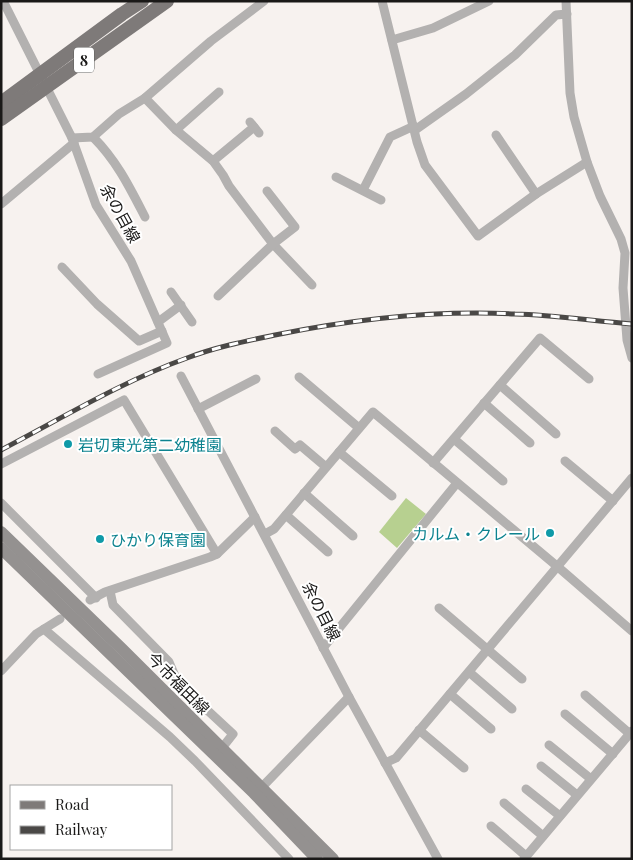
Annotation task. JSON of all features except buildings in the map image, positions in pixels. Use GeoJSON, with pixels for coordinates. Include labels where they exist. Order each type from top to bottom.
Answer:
{"type":"FeatureCollection","features":[{"type":"Feature","properties":{"kind":"main road","name":"8"},"geometry":{"type":"LineString","coordinates":[[1,119],[42,81],[142,1]]}},
{"type":"Feature","properties":{"kind":"main road","name":"8"},"geometry":{"type":"LineString","coordinates":[[1,103],[42,81],[167,1]]}},
{"type":"Feature","properties":{"kind":"main road","name":"今市福田線"},"geometry":{"type":"LineString","coordinates":[[1,532],[333,859]]}},
{"type":"Feature","properties":{"kind":"main road","name":"今市福田線"},"geometry":{"type":"LineString","coordinates":[[1,548],[254,793],[317,859]]}},
{"type":"Feature","properties":{"kind":"street","name":"余の目線"},"geometry":{"type":"LineString","coordinates":[[3,1],[73,140],[96,205],[131,261],[162,331]]}},
{"type":"Feature","properties":{"kind":"street"},"geometry":{"type":"LineString","coordinates":[[1,204],[73,140],[94,138],[119,114],[144,98],[211,41],[264,1]]}},
{"type":"Feature","properties":{"kind":"street"},"geometry":{"type":"LineString","coordinates":[[382,1],[425,165],[478,236],[536,194],[587,162]]}},
{"type":"Feature","properties":{"kind":"street"},"geometry":{"type":"LineString","coordinates":[[467,1],[472,11]]}},
{"type":"Feature","properties":{"kind":"street"},"geometry":{"type":"LineString","coordinates":[[392,40],[433,28],[472,11],[489,1]]}},
{"type":"Feature","properties":{"kind":"street"},"geometry":{"type":"LineString","coordinates":[[566,1],[570,93],[574,117],[587,162],[600,196],[621,239],[624,253],[623,288],[625,322],[632,358]]}},
{"type":"Feature","properties":{"kind":"street"},"geometry":{"type":"LineString","coordinates":[[363,190],[390,137],[414,128],[466,94],[515,55],[556,15],[567,14]]}},
{"type":"Feature","properties":{"kind":"street"},"geometry":{"type":"LineString","coordinates":[[176,130],[219,92]]}},
{"type":"Feature","properties":{"kind":"street"},"geometry":{"type":"LineString","coordinates":[[144,98],[176,130],[213,161],[224,175],[229,186],[273,244],[312,285]]}},
{"type":"Feature","properties":{"kind":"street"},"geometry":{"type":"LineString","coordinates":[[213,161],[254,128]]}},
{"type":"Feature","properties":{"kind":"street"},"geometry":{"type":"LineString","coordinates":[[496,134],[536,194]]}},
{"type":"Feature","properties":{"kind":"street"},"geometry":{"type":"LineString","coordinates":[[94,138],[108,152],[123,174],[145,216]]}},
{"type":"Feature","properties":{"kind":"street"},"geometry":{"type":"LineString","coordinates":[[336,177],[381,200]]}},
{"type":"Feature","properties":{"kind":"street"},"geometry":{"type":"LineString","coordinates":[[218,296],[273,244],[295,227],[267,191]]}},
{"type":"Feature","properties":{"kind":"street"},"geometry":{"type":"LineString","coordinates":[[62,267],[97,304],[139,341],[162,331],[167,343],[98,374]]}},
{"type":"Feature","properties":{"kind":"street"},"geometry":{"type":"LineString","coordinates":[[171,292],[192,322]]}},
{"type":"Feature","properties":{"kind":"street"},"geometry":{"type":"LineString","coordinates":[[158,322],[181,305]]}},
{"type":"Feature","properties":{"kind":"street"},"geometry":{"type":"LineString","coordinates":[[433,463],[540,338],[589,379]]}},
{"type":"Feature","properties":{"kind":"street","name":"余の目線"},"geometry":{"type":"LineString","coordinates":[[181,376],[255,517],[268,532],[327,644],[349,697],[390,761],[438,859]]}},
{"type":"Feature","properties":{"kind":"street"},"geometry":{"type":"LineString","coordinates":[[299,377],[359,428]]}},
{"type":"Feature","properties":{"kind":"street"},"geometry":{"type":"LineString","coordinates":[[198,409],[256,379]]}},
{"type":"Feature","properties":{"kind":"street"},"geometry":{"type":"LineString","coordinates":[[500,385],[556,434]]}},
{"type":"Feature","properties":{"kind":"street"},"geometry":{"type":"LineString","coordinates":[[1,464],[124,400],[217,554]]}},
{"type":"Feature","properties":{"kind":"street"},"geometry":{"type":"LineString","coordinates":[[484,403],[530,443]]}},
{"type":"Feature","properties":{"kind":"street"},"geometry":{"type":"LineString","coordinates":[[268,532],[286,515],[372,412],[632,631]]}},
{"type":"Feature","properties":{"kind":"street"},"geometry":{"type":"LineString","coordinates":[[275,431],[295,449],[300,445],[326,467]]}},
{"type":"Feature","properties":{"kind":"street"},"geometry":{"type":"LineString","coordinates":[[454,438],[503,481]]}},
{"type":"Feature","properties":{"kind":"street"},"geometry":{"type":"LineString","coordinates":[[339,452],[392,496]]}},
{"type":"Feature","properties":{"kind":"street"},"geometry":{"type":"LineString","coordinates":[[565,460],[613,501]]}},
{"type":"Feature","properties":{"kind":"street"},"geometry":{"type":"LineString","coordinates":[[390,761],[488,650],[632,478]]}},
{"type":"Feature","properties":{"kind":"street"},"geometry":{"type":"LineString","coordinates":[[327,644],[457,483]]}},
{"type":"Feature","properties":{"kind":"street"},"geometry":{"type":"LineString","coordinates":[[304,493],[353,536]]}},
{"type":"Feature","properties":{"kind":"street"},"geometry":{"type":"LineString","coordinates":[[1,503],[93,599],[110,590],[217,554],[255,517]]}},
{"type":"Feature","properties":{"kind":"street"},"geometry":{"type":"LineString","coordinates":[[286,515],[328,552]]}},
{"type":"Feature","properties":{"kind":"street"},"geometry":{"type":"LineString","coordinates":[[110,590],[113,605],[169,662],[178,683],[233,734],[222,748]]}},
{"type":"Feature","properties":{"kind":"street"},"geometry":{"type":"LineString","coordinates":[[439,608],[522,679]]}},
{"type":"Feature","properties":{"kind":"street"},"geometry":{"type":"LineString","coordinates":[[1,671],[36,634],[60,619]]}},
{"type":"Feature","properties":{"kind":"street"},"geometry":{"type":"LineString","coordinates":[[44,629],[170,737],[288,859]]}},
{"type":"Feature","properties":{"kind":"street"},"geometry":{"type":"LineString","coordinates":[[469,672],[512,709]]}},
{"type":"Feature","properties":{"kind":"street"},"geometry":{"type":"LineString","coordinates":[[450,694],[491,729]]}},
{"type":"Feature","properties":{"kind":"street"},"geometry":{"type":"LineString","coordinates":[[491,826],[525,857],[631,732],[584,695]]}},
{"type":"Feature","properties":{"kind":"street"},"geometry":{"type":"LineString","coordinates":[[262,787],[349,697]]}},
{"type":"Feature","properties":{"kind":"street"},"geometry":{"type":"LineString","coordinates":[[565,714],[613,754]]}},
{"type":"Feature","properties":{"kind":"street"},"geometry":{"type":"LineString","coordinates":[[419,730],[464,768]]}},
{"type":"Feature","properties":{"kind":"street"},"geometry":{"type":"LineString","coordinates":[[550,745],[591,779]]}},
{"type":"Feature","properties":{"kind":"street"},"geometry":{"type":"LineString","coordinates":[[541,766],[577,795]]}},
{"type":"Feature","properties":{"kind":"street"},"geometry":{"type":"LineString","coordinates":[[526,788],[560,816]]}},
{"type":"Feature","properties":{"kind":"street"},"geometry":{"type":"LineString","coordinates":[[504,803],[543,836]]}},
{"type":"Feature","properties":{"kind":"green space"},"geometry":{"type":"Polygon","coordinates":[[[406,498],[426,514],[397,548],[379,532],[406,498]]]}},
{"type":"Feature","properties":{"kind":"railway"},"geometry":{"type":"LineString","coordinates":[[1,450],[93,401],[163,367],[209,351],[275,335],[365,320],[455,313],[530,315],[632,324]]}},
{"type":"Feature","properties":{"kind":"place","name":"岩切東光第二幼稚園"},"geometry":{"type":"Point","coordinates":[68,444]}},
{"type":"Feature","properties":{"kind":"place","name":"カルム・クレール"},"geometry":{"type":"Point","coordinates":[550,533]}},
{"type":"Feature","properties":{"kind":"place","name":"ひかり保育園"},"geometry":{"type":"Point","coordinates":[100,539]}}]}
